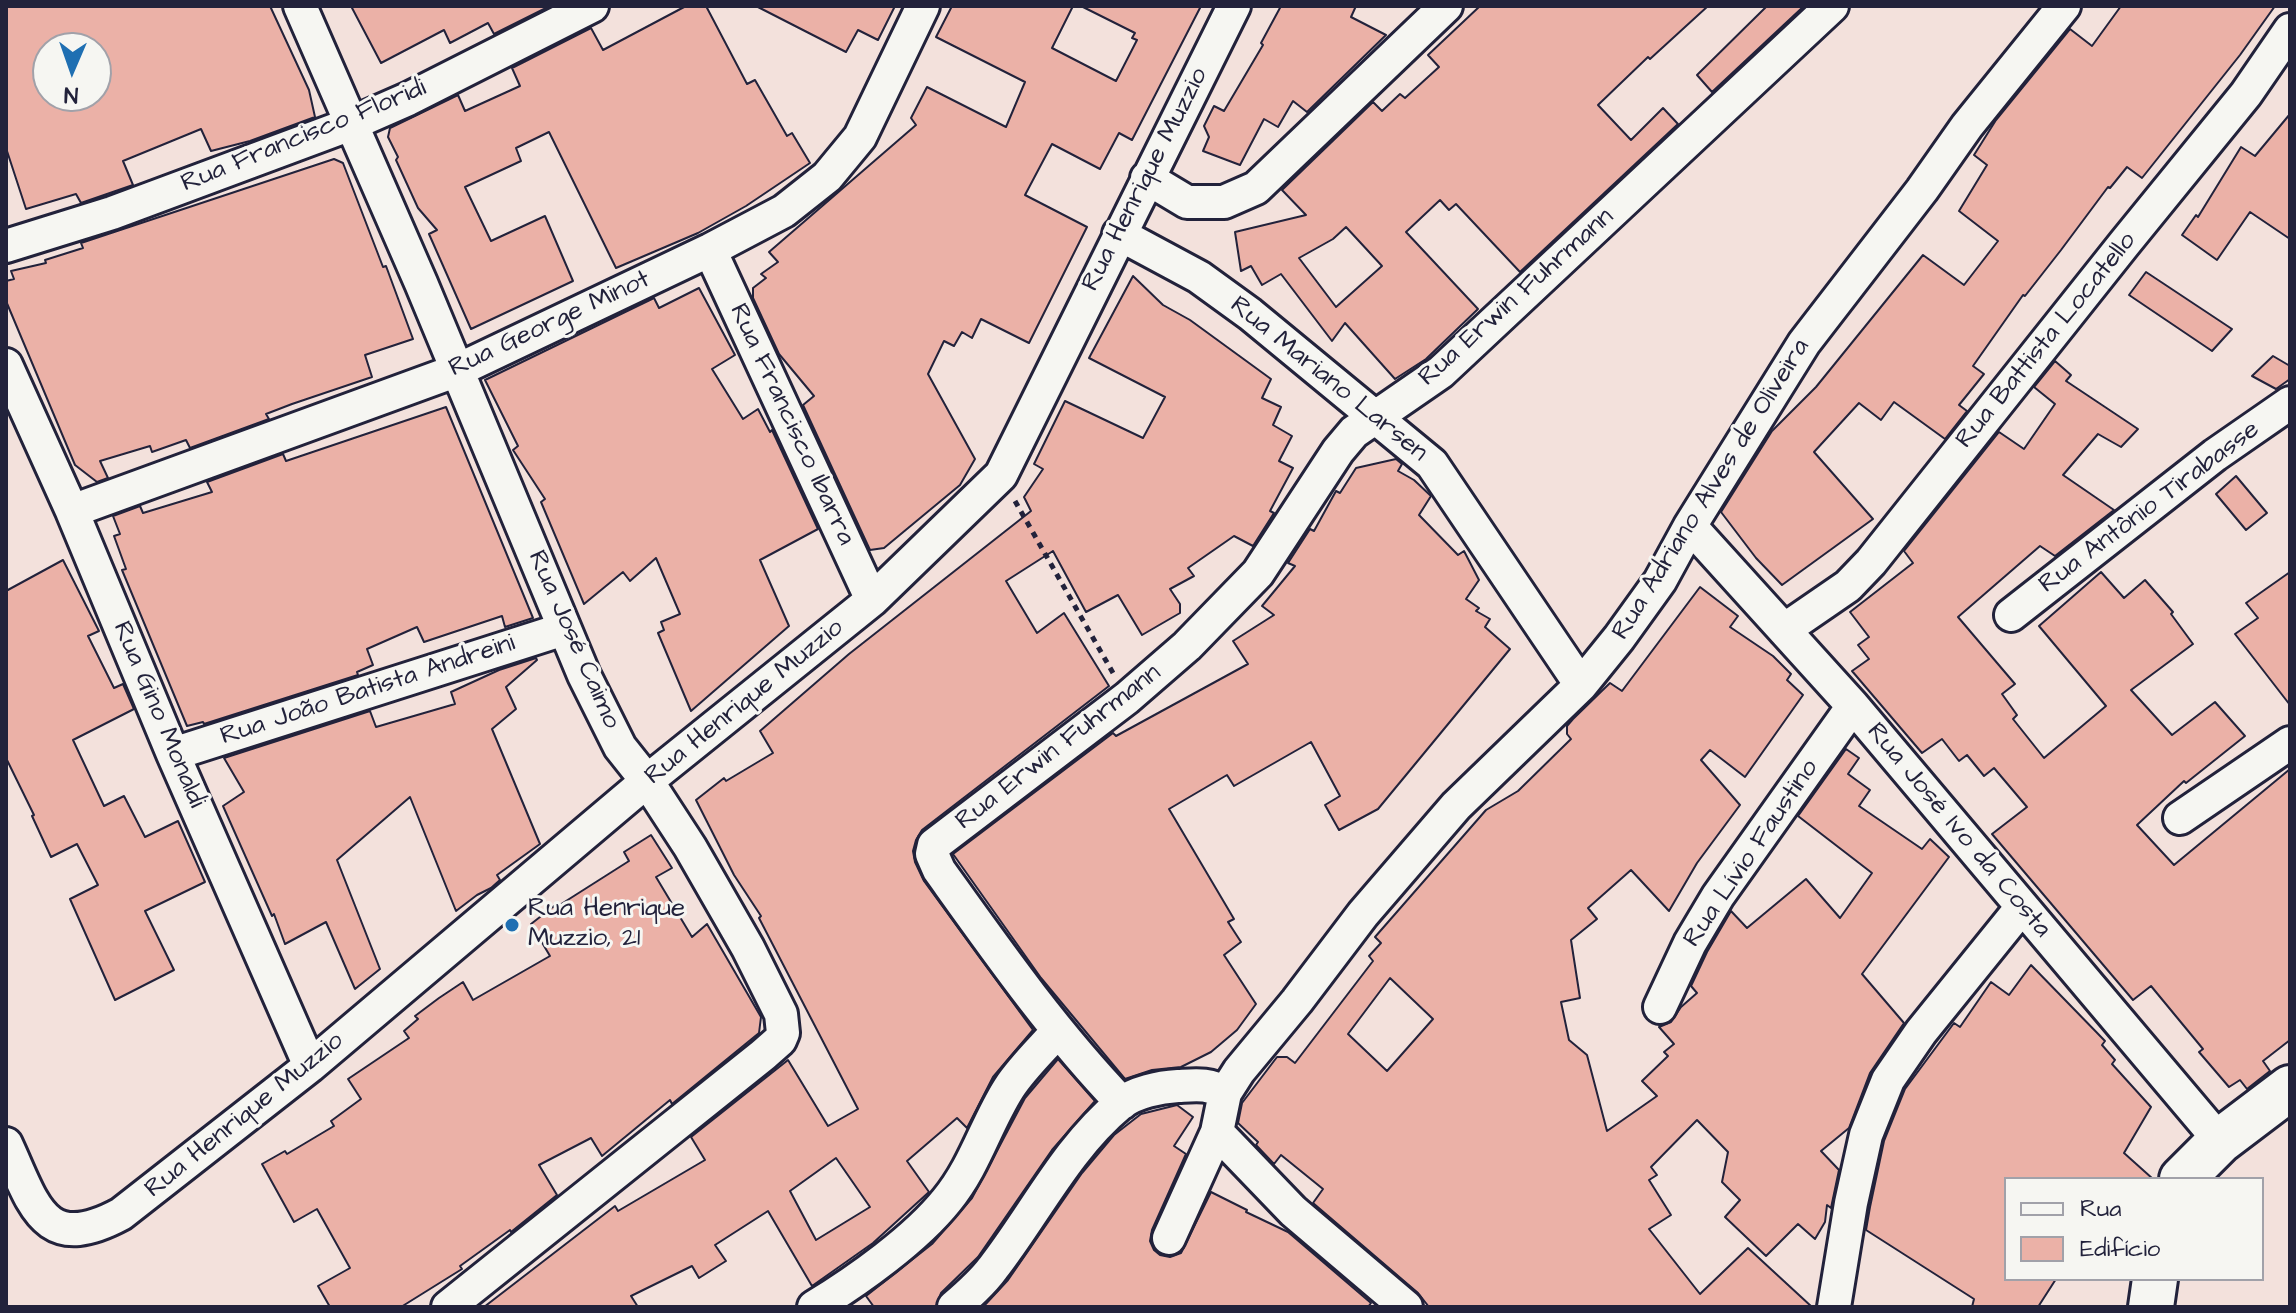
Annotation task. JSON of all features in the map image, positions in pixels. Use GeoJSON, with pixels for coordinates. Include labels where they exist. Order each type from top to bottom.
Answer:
{"type":"FeatureCollection","features":[{"type":"Feature","properties":{"kind":"main road"},"geometry":{"type":"LineString","coordinates":[[2184,1177],[2220,1141],[2290,1088]]}},
{"type":"Feature","properties":{"kind":"main road"},"geometry":{"type":"LineString","coordinates":[[2151,1307],[2155,1281]]}},
{"type":"Feature","properties":{"kind":"street","name":"Rua José Caimo"},"geometry":{"type":"LineString","coordinates":[[300,6],[458,370],[584,675],[620,747],[647,781],[690,847],[748,948],[781,1014],[783,1033],[780,1040],[763,1055],[448,1307]]}},
{"type":"Feature","properties":{"kind":"street","name":"Rua Francisco Floridi"},"geometry":{"type":"LineString","coordinates":[[6,246],[112,213],[351,124],[408,99],[592,6]]}},
{"type":"Feature","properties":{"kind":"street","name":"Rua George Minot"},"geometry":{"type":"LineString","coordinates":[[72,511],[458,370],[710,250],[784,211],[827,177],[860,137],[923,6]]}},
{"type":"Feature","properties":{"kind":"street","name":"Rua Henrique Muzzio"},"geometry":{"type":"LineString","coordinates":[[6,1144],[37,1209],[51,1225],[63,1229],[87,1228],[121,1214],[310,1066],[647,781],[872,600],[1001,475],[1234,6]]}},
{"type":"Feature","properties":{"kind":"street"},"geometry":{"type":"LineString","coordinates":[[1147,178],[1187,202],[1224,202],[1256,188],[1446,6]]}},
{"type":"Feature","properties":{"kind":"street","name":"Rua Erwin Fuhrmann"},"geometry":{"type":"LineString","coordinates":[[1057,1032],[939,870],[932,854],[934,845],[1127,698],[1187,646],[1258,573],[1338,451],[1354,432],[1441,372],[1832,6]]}},
{"type":"Feature","properties":{"kind":"street","name":"Rua Adriano Alves de Oliveira"},"geometry":{"type":"LineString","coordinates":[[1169,1238],[1217,1132],[1225,1093],[1363,914],[1456,806],[1581,685],[1619,638],[1660,581],[1690,526],[1804,343],[1922,190],[1967,126],[2064,6]]}},
{"type":"Feature","properties":{"kind":"street","name":"Rua Battista Locatello"},"geometry":{"type":"LineString","coordinates":[[1784,630],[1848,586],[1871,562],[2246,94],[2290,30]]}},
{"type":"Feature","properties":{"kind":"street","name":"Rua Mariano Larsen"},"geometry":{"type":"LineString","coordinates":[[1119,234],[1199,277],[1250,314],[1432,464],[1581,685]]}},
{"type":"Feature","properties":{"kind":"street","name":"Rua Francisco Ibarra"},"geometry":{"type":"LineString","coordinates":[[710,250],[872,600]]}},
{"type":"Feature","properties":{"kind":"street","name":"Rua Gino Monaldi"},"geometry":{"type":"LineString","coordinates":[[6,365],[72,511],[173,754],[310,1066]]}},
{"type":"Feature","properties":{"kind":"street","name":"Rua Antônio Tirabasse"},"geometry":{"type":"LineString","coordinates":[[2011,615],[2215,455],[2290,403]]}},
{"type":"Feature","properties":{"kind":"street","name":"Rua José Ivo da Costa"},"geometry":{"type":"LineString","coordinates":[[1690,526],[1853,706],[2220,1141]]}},
{"type":"Feature","properties":{"kind":"street","name":"Rua João Batista Andreini"},"geometry":{"type":"LineString","coordinates":[[173,754],[564,629]]}},
{"type":"Feature","properties":{"kind":"street","name":"Rua Lívio Faustino"},"geometry":{"type":"LineString","coordinates":[[1660,1007],[1690,943],[1718,896],[1853,706]]}},
{"type":"Feature","properties":{"kind":"street"},"geometry":{"type":"LineString","coordinates":[[2180,818],[2290,743]]}},
{"type":"Feature","properties":{"kind":"street"},"geometry":{"type":"LineString","coordinates":[[1834,1307],[1866,1135],[1888,1080],[1921,1032],[2022,907]]}},
{"type":"Feature","properties":{"kind":"street"},"geometry":{"type":"LineString","coordinates":[[814,1307],[843,1290],[889,1255],[946,1201],[969,1168],[1010,1087],[1057,1032],[1122,1103]]}},
{"type":"Feature","properties":{"kind":"street"},"geometry":{"type":"LineString","coordinates":[[954,1307],[991,1272],[1042,1194],[1087,1138],[1122,1103],[1162,1087],[1211,1084],[1225,1093]]}},
{"type":"Feature","properties":{"kind":"street"},"geometry":{"type":"LineString","coordinates":[[1217,1132],[1293,1211],[1406,1307]]}},
{"type":"Feature","properties":{"kind":"path"},"geometry":{"type":"LineString","coordinates":[[1001,475],[1127,698]]}},
{"type":"Feature","properties":{"kind":"building"},"geometry":{"type":"Polygon","coordinates":[[[6,6],[270,6],[309,90],[315,117],[250,141],[211,151],[201,129],[123,161],[133,185],[81,203],[76,194],[26,209],[6,148],[6,6]]]}},
{"type":"Feature","properties":{"kind":"building"},"geometry":{"type":"Polygon","coordinates":[[[351,6],[550,6],[494,34],[488,23],[450,43],[444,30],[381,63],[351,6]]]}},
{"type":"Feature","properties":{"kind":"building"},"geometry":{"type":"Polygon","coordinates":[[[686,6],[706,6],[747,84],[755,80],[787,136],[792,133],[810,163],[746,206],[698,233],[616,268],[549,132],[516,148],[521,161],[465,187],[491,241],[545,216],[573,281],[471,329],[429,234],[437,230],[418,208],[396,160],[398,157],[388,137],[390,128],[458,95],[465,111],[520,86],[512,68],[591,28],[603,50],[686,6]]]}},
{"type":"Feature","properties":{"kind":"building"},"geometry":{"type":"Polygon","coordinates":[[[756,6],[895,6],[878,40],[858,30],[846,52],[756,6]]]}},
{"type":"Feature","properties":{"kind":"building"},"geometry":{"type":"Polygon","coordinates":[[[952,6],[1073,6],[1052,48],[1116,81],[1137,40],[1132,38],[1135,33],[1081,6],[1201,6],[1132,140],[1119,133],[1100,169],[1052,144],[1025,195],[1087,227],[1029,343],[981,319],[972,338],[962,332],[954,346],[944,341],[928,374],[975,459],[960,485],[884,548],[870,550],[803,405],[814,396],[779,354],[753,298],[753,288],[766,278],[761,274],[778,262],[769,252],[916,125],[911,118],[927,87],[1006,127],[1025,82],[936,37],[952,6]]]}},
{"type":"Feature","properties":{"kind":"building"},"geometry":{"type":"Polygon","coordinates":[[[1281,6],[1356,6],[1351,17],[1386,35],[1307,112],[1293,101],[1278,127],[1264,119],[1240,165],[1203,151],[1209,137],[1204,126],[1214,106],[1224,111],[1263,45],[1261,43],[1281,6]]]}},
{"type":"Feature","properties":{"kind":"building"},"geometry":{"type":"Polygon","coordinates":[[[1480,6],[1708,6],[1598,105],[1631,140],[1663,108],[1678,124],[1520,272],[1456,204],[1449,210],[1440,200],[1406,232],[1478,309],[1426,359],[1395,379],[1345,323],[1332,341],[1281,274],[1262,285],[1251,266],[1241,271],[1235,232],[1306,215],[1282,190],[1373,102],[1382,111],[1400,94],[1405,98],[1439,67],[1428,55],[1480,6]],[[1346,227],[1333,239],[1299,258],[1336,307],[1382,266],[1346,227]]]}},
{"type":"Feature","properties":{"kind":"building"},"geometry":{"type":"Polygon","coordinates":[[[1767,6],[1804,6],[1712,92],[1697,75],[1767,6]]]}},
{"type":"Feature","properties":{"kind":"building"},"geometry":{"type":"Polygon","coordinates":[[[2121,6],[2275,6],[2142,178],[2127,167],[2023,295],[1973,366],[1984,374],[1959,405],[1967,411],[1945,439],[1894,402],[1881,420],[1859,403],[1814,452],[1873,519],[1782,585],[1756,558],[1721,512],[1772,431],[1816,387],[1923,255],[1964,285],[1998,241],[1959,211],[1987,165],[1974,155],[1996,120],[2070,29],[2092,46],[2121,6]]]}},
{"type":"Feature","properties":{"kind":"building"},"geometry":{"type":"Polygon","coordinates":[[[2290,114],[2290,239],[2250,212],[2217,260],[2182,235],[2196,215],[2198,217],[2241,147],[2255,156],[2290,114]]]}},
{"type":"Feature","properties":{"kind":"building"},"geometry":{"type":"Polygon","coordinates":[[[334,159],[343,163],[413,339],[365,355],[372,377],[266,414],[269,419],[190,448],[186,440],[152,452],[150,446],[100,461],[108,478],[97,482],[75,465],[6,301],[6,281],[14,279],[11,271],[46,263],[45,260],[83,248],[81,243],[334,159]]]}},
{"type":"Feature","properties":{"kind":"building"},"geometry":{"type":"Polygon","coordinates":[[[2146,272],[2232,329],[2212,351],[2129,295],[2146,272]]]}},
{"type":"Feature","properties":{"kind":"building"},"geometry":{"type":"Polygon","coordinates":[[[1133,276],[1163,305],[1190,320],[1271,379],[1262,398],[1281,407],[1273,425],[1292,436],[1279,461],[1293,468],[1270,511],[1274,513],[1253,546],[1234,536],[1188,568],[1194,576],[1170,589],[1180,604],[1180,613],[1142,635],[1118,595],[1086,612],[1053,551],[1006,581],[1037,633],[1064,613],[1109,686],[922,830],[913,851],[924,881],[1033,1030],[993,1077],[967,1128],[957,1118],[907,1161],[929,1192],[873,1243],[812,1286],[768,1211],[715,1245],[726,1261],[699,1278],[692,1266],[631,1296],[638,1307],[484,1307],[615,1206],[618,1211],[705,1160],[691,1137],[788,1060],[828,1126],[858,1109],[759,918],[761,916],[734,875],[696,800],[724,778],[726,781],[773,753],[760,731],[849,654],[1031,511],[1024,497],[1043,469],[1034,464],[1065,401],[1143,438],[1165,397],[1089,358],[1133,276]],[[836,1158],[790,1191],[816,1240],[870,1207],[836,1158]]]}},
{"type":"Feature","properties":{"kind":"building"},"geometry":{"type":"Polygon","coordinates":[[[699,288],[735,355],[712,369],[743,419],[758,409],[770,432],[772,430],[818,529],[760,560],[789,626],[691,711],[658,633],[664,630],[661,622],[680,614],[656,558],[630,581],[623,572],[584,604],[541,502],[545,499],[513,450],[518,446],[485,380],[654,298],[659,308],[699,288]]]}},
{"type":"Feature","properties":{"kind":"building"},"geometry":{"type":"Polygon","coordinates":[[[2273,356],[2290,366],[2290,379],[2276,389],[2252,376],[2273,356]]]}},
{"type":"Feature","properties":{"kind":"building"},"geometry":{"type":"Polygon","coordinates":[[[2055,361],[2071,375],[2066,381],[2138,429],[2121,447],[2098,434],[2063,475],[2114,510],[2055,556],[2040,546],[1958,617],[2015,684],[2002,694],[2017,715],[2013,719],[2044,758],[2106,706],[2039,626],[2101,572],[2124,598],[2145,580],[2173,612],[2171,614],[2193,644],[2131,690],[2172,735],[2215,702],[2245,736],[2186,783],[2184,781],[2137,825],[2174,865],[2290,769],[2290,1040],[2263,1061],[2270,1071],[2247,1089],[2240,1080],[2229,1087],[2199,1052],[2203,1049],[2151,986],[2133,1000],[1992,834],[2027,807],[1994,768],[1984,776],[1967,755],[1959,761],[1942,739],[1922,753],[1852,671],[1869,659],[1858,645],[1869,637],[1850,612],[1913,563],[1904,551],[1999,432],[2024,449],[2055,404],[2034,387],[2055,361]]]}},
{"type":"Feature","properties":{"kind":"building"},"geometry":{"type":"Polygon","coordinates":[[[446,407],[533,618],[505,627],[502,616],[424,642],[417,627],[367,649],[373,665],[357,672],[358,675],[204,724],[187,726],[122,570],[126,569],[114,536],[120,534],[113,516],[140,506],[143,513],[212,492],[207,482],[283,454],[286,461],[446,407]]]}},
{"type":"Feature","properties":{"kind":"building"},"geometry":{"type":"Polygon","coordinates":[[[1396,459],[1402,464],[1398,471],[1414,480],[1431,496],[1419,515],[1458,555],[1464,551],[1479,580],[1466,599],[1479,608],[1476,611],[1490,619],[1485,627],[1510,649],[1378,809],[1339,830],[1325,805],[1340,796],[1311,742],[1234,786],[1227,775],[1169,809],[1234,919],[1228,922],[1241,942],[1224,955],[1256,1004],[1237,1030],[1211,1052],[1181,1067],[1152,1070],[1125,1079],[1041,978],[953,854],[1113,733],[1116,736],[1248,664],[1233,641],[1274,615],[1262,606],[1295,566],[1288,563],[1310,529],[1314,531],[1336,491],[1340,493],[1356,468],[1396,459]]]}},
{"type":"Feature","properties":{"kind":"building"},"geometry":{"type":"Polygon","coordinates":[[[2236,476],[2267,513],[2246,530],[2216,494],[2236,476]]]}},
{"type":"Feature","properties":{"kind":"building"},"geometry":{"type":"Polygon","coordinates":[[[63,560],[99,631],[88,636],[114,688],[123,684],[134,709],[73,740],[104,806],[124,796],[145,837],[178,821],[205,882],[145,911],[174,970],[115,1000],[70,899],[98,885],[77,844],[51,857],[6,758],[6,591],[63,560]]]}},
{"type":"Feature","properties":{"kind":"building"},"geometry":{"type":"Polygon","coordinates":[[[2290,572],[2290,705],[2235,634],[2258,618],[2246,603],[2290,572]]]}},
{"type":"Feature","properties":{"kind":"building"},"geometry":{"type":"Polygon","coordinates":[[[1700,587],[1738,616],[1730,627],[1773,656],[1791,674],[1787,680],[1803,695],[1745,777],[1710,750],[1701,760],[1740,805],[1697,863],[1669,911],[1631,870],[1588,908],[1597,919],[1571,940],[1580,998],[1561,1002],[1569,1040],[1587,1055],[1607,1131],[1657,1096],[1642,1081],[1668,1056],[1664,1052],[1674,1044],[1659,1027],[1671,1022],[1681,1007],[1697,993],[1691,986],[1731,911],[1747,928],[1806,879],[1840,918],[1872,873],[1798,816],[1846,749],[1859,758],[1848,774],[1870,790],[1859,806],[1922,849],[1930,839],[1949,857],[1862,974],[1904,1023],[1870,1073],[1849,1128],[1821,1151],[1839,1170],[1831,1208],[1827,1205],[1825,1222],[1815,1239],[1798,1224],[1766,1256],[1725,1217],[1740,1200],[1722,1182],[1728,1152],[1697,1120],[1651,1167],[1657,1175],[1649,1180],[1671,1215],[1649,1229],[1700,1294],[1748,1248],[1812,1307],[1429,1307],[1418,1293],[1313,1203],[1323,1189],[1281,1155],[1274,1164],[1256,1145],[1258,1142],[1238,1123],[1242,1103],[1277,1057],[1287,1057],[1295,1063],[1373,961],[1369,956],[1381,943],[1375,937],[1486,810],[1518,791],[1571,739],[1567,726],[1610,683],[1622,691],[1700,587]],[[1390,978],[1348,1034],[1387,1071],[1433,1019],[1390,978]]]}},
{"type":"Feature","properties":{"kind":"building"},"geometry":{"type":"Polygon","coordinates":[[[536,658],[506,687],[516,709],[492,729],[540,844],[497,875],[500,880],[491,888],[456,911],[410,797],[337,860],[380,969],[355,989],[326,922],[285,944],[223,806],[244,792],[224,758],[370,711],[376,727],[455,704],[451,692],[499,670],[536,658]]]}},
{"type":"Feature","properties":{"kind":"building"},"geometry":{"type":"Polygon","coordinates":[[[651,835],[672,868],[656,877],[692,937],[707,924],[761,1017],[759,1033],[602,1156],[591,1138],[539,1165],[557,1195],[511,1232],[460,1266],[462,1269],[401,1307],[330,1307],[318,1286],[350,1268],[317,1209],[294,1222],[262,1164],[285,1151],[287,1154],[334,1126],[331,1121],[361,1099],[348,1079],[409,1038],[404,1031],[418,1019],[415,1016],[439,998],[463,982],[473,1000],[550,956],[531,924],[554,906],[629,861],[624,852],[651,835]]]}},
{"type":"Feature","properties":{"kind":"building"},"geometry":{"type":"Polygon","coordinates":[[[2031,965],[2105,1041],[2102,1045],[2115,1060],[2112,1064],[2151,1107],[2124,1153],[2151,1177],[2004,1177],[2004,1281],[2055,1281],[2038,1307],[1972,1307],[1974,1299],[1866,1230],[1884,1141],[1905,1089],[1954,1023],[1960,1027],[1991,982],[2009,995],[2031,965]]]}},
{"type":"Feature","properties":{"kind":"building"},"geometry":{"type":"Polygon","coordinates":[[[1058,1059],[1095,1101],[1052,1150],[978,1257],[941,1293],[936,1307],[874,1307],[866,1296],[932,1244],[972,1198],[1025,1098],[1058,1059]]]}},
{"type":"Feature","properties":{"kind":"building"},"geometry":{"type":"Polygon","coordinates":[[[1177,1105],[1193,1117],[1174,1146],[1186,1154],[1152,1230],[1150,1241],[1154,1250],[1170,1257],[1181,1253],[1211,1192],[1288,1232],[1371,1303],[1368,1307],[983,1307],[1008,1280],[1082,1173],[1114,1135],[1141,1114],[1177,1105]]]}},
{"type":"Feature","properties":{"kind":"place","name":"Rua Henrique Muzzio, 21"},"geometry":{"type":"Point","coordinates":[512,925]}}]}
